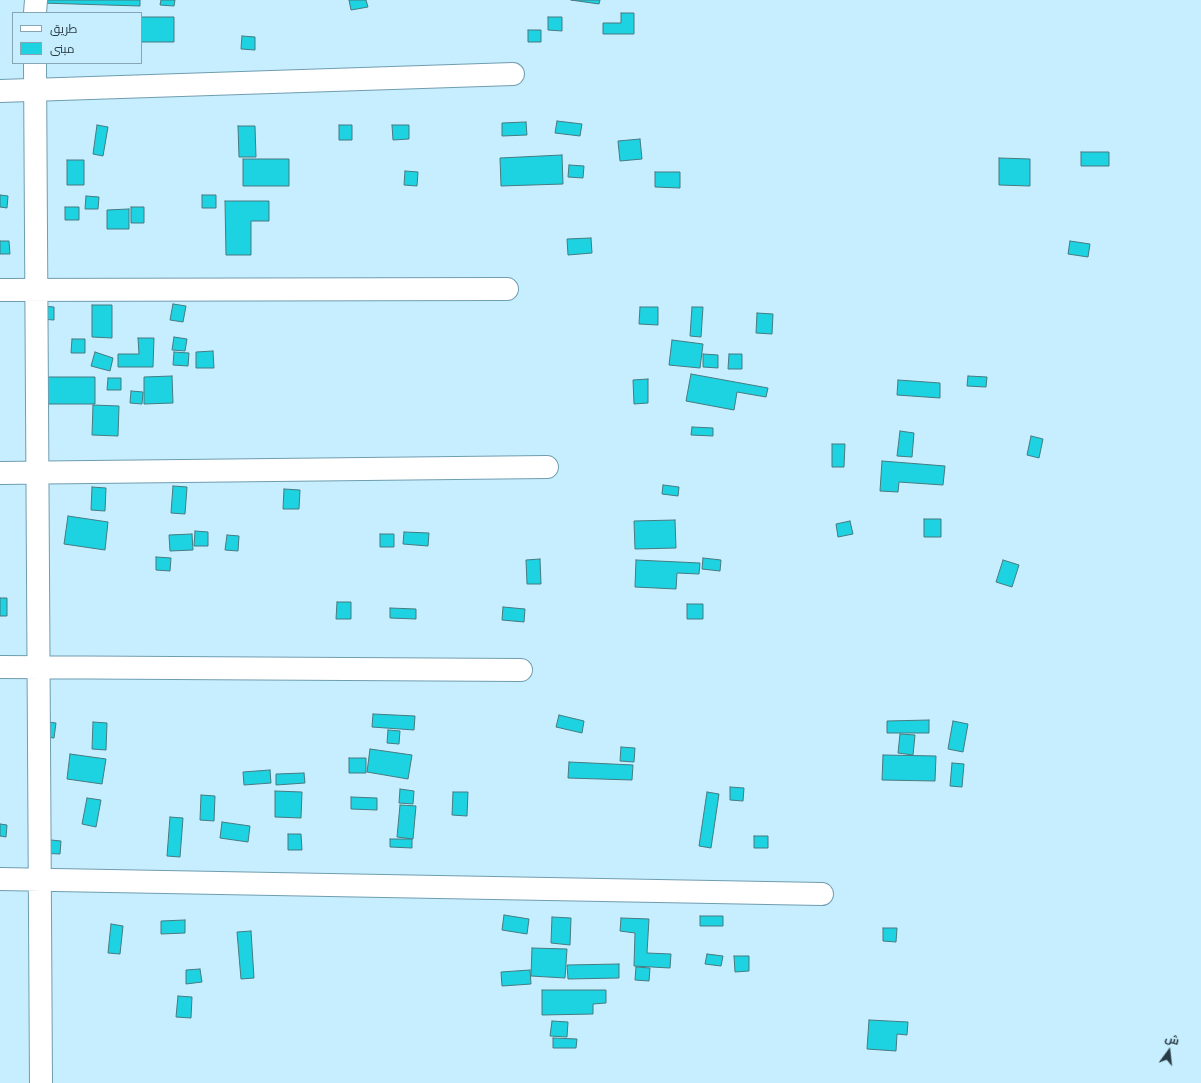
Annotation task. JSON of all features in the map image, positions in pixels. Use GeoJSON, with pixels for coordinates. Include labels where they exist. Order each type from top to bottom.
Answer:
{"type":"FeatureCollection","features":[{"type":"Feature","properties":{"kind":"street"},"geometry":{"type":"LineString","coordinates":[[35,12],[36,0]]}},
{"type":"Feature","properties":{"kind":"street"},"geometry":{"type":"LineString","coordinates":[[35,64],[41,1083]]}},
{"type":"Feature","properties":{"kind":"street"},"geometry":{"type":"LineString","coordinates":[[0,90],[34,91],[513,74]]}},
{"type":"Feature","properties":{"kind":"street"},"geometry":{"type":"LineString","coordinates":[[0,290],[508,289]]}},
{"type":"Feature","properties":{"kind":"street"},"geometry":{"type":"LineString","coordinates":[[0,473],[547,467]]}},
{"type":"Feature","properties":{"kind":"street"},"geometry":{"type":"LineString","coordinates":[[0,667],[521,670]]}},
{"type":"Feature","properties":{"kind":"street"},"geometry":{"type":"LineString","coordinates":[[0,879],[822,894]]}},
{"type":"Feature","properties":{"kind":"building"},"geometry":{"type":"Polygon","coordinates":[[[41,0],[140,0],[140,6],[41,3],[41,0]]]}},
{"type":"Feature","properties":{"kind":"building"},"geometry":{"type":"Polygon","coordinates":[[[161,0],[175,0],[174,6],[160,5],[161,0]]]}},
{"type":"Feature","properties":{"kind":"building"},"geometry":{"type":"Polygon","coordinates":[[[349,0],[366,0],[368,7],[351,10],[349,0]]]}},
{"type":"Feature","properties":{"kind":"building"},"geometry":{"type":"Polygon","coordinates":[[[571,0],[600,0],[599,4],[571,0]]]}},
{"type":"Feature","properties":{"kind":"building"},"geometry":{"type":"Polygon","coordinates":[[[621,13],[634,13],[634,34],[603,34],[603,23],[621,23],[621,13]]]}},
{"type":"Feature","properties":{"kind":"building"},"geometry":{"type":"Polygon","coordinates":[[[142,17],[174,17],[174,42],[142,42],[142,17]]]}},
{"type":"Feature","properties":{"kind":"building"},"geometry":{"type":"Polygon","coordinates":[[[548,17],[562,17],[562,31],[548,30],[548,17]]]}},
{"type":"Feature","properties":{"kind":"building"},"geometry":{"type":"Polygon","coordinates":[[[528,30],[541,30],[541,42],[528,42],[528,30]]]}},
{"type":"Feature","properties":{"kind":"building"},"geometry":{"type":"Polygon","coordinates":[[[242,36],[255,37],[255,50],[241,49],[242,36]]]}},
{"type":"Feature","properties":{"kind":"building"},"geometry":{"type":"Polygon","coordinates":[[[557,121],[582,124],[580,136],[555,133],[557,121]]]}},
{"type":"Feature","properties":{"kind":"building"},"geometry":{"type":"Polygon","coordinates":[[[526,122],[527,135],[502,136],[502,123],[526,122]]]}},
{"type":"Feature","properties":{"kind":"building"},"geometry":{"type":"Polygon","coordinates":[[[97,125],[108,127],[103,156],[93,154],[97,125]]]}},
{"type":"Feature","properties":{"kind":"building"},"geometry":{"type":"Polygon","coordinates":[[[339,125],[352,125],[352,140],[339,140],[339,125]]]}},
{"type":"Feature","properties":{"kind":"building"},"geometry":{"type":"Polygon","coordinates":[[[392,125],[409,125],[409,139],[393,140],[392,125]]]}},
{"type":"Feature","properties":{"kind":"building"},"geometry":{"type":"Polygon","coordinates":[[[238,126],[255,126],[256,157],[239,157],[238,126]]]}},
{"type":"Feature","properties":{"kind":"building"},"geometry":{"type":"Polygon","coordinates":[[[640,139],[642,159],[620,161],[618,141],[640,139]]]}},
{"type":"Feature","properties":{"kind":"building"},"geometry":{"type":"Polygon","coordinates":[[[1081,152],[1109,152],[1109,166],[1081,166],[1081,152]]]}},
{"type":"Feature","properties":{"kind":"building"},"geometry":{"type":"Polygon","coordinates":[[[562,155],[563,184],[501,186],[500,158],[562,155]]]}},
{"type":"Feature","properties":{"kind":"building"},"geometry":{"type":"Polygon","coordinates":[[[999,158],[1030,159],[1030,186],[999,185],[999,158]]]}},
{"type":"Feature","properties":{"kind":"building"},"geometry":{"type":"Polygon","coordinates":[[[243,159],[289,159],[289,186],[243,186],[243,159]]]}},
{"type":"Feature","properties":{"kind":"building"},"geometry":{"type":"Polygon","coordinates":[[[67,160],[84,160],[84,185],[67,185],[67,160]]]}},
{"type":"Feature","properties":{"kind":"building"},"geometry":{"type":"Polygon","coordinates":[[[569,165],[584,166],[583,178],[568,177],[569,165]]]}},
{"type":"Feature","properties":{"kind":"building"},"geometry":{"type":"Polygon","coordinates":[[[405,171],[418,172],[417,186],[404,185],[405,171]]]}},
{"type":"Feature","properties":{"kind":"building"},"geometry":{"type":"Polygon","coordinates":[[[655,172],[680,172],[680,188],[655,187],[655,172]]]}},
{"type":"Feature","properties":{"kind":"building"},"geometry":{"type":"Polygon","coordinates":[[[0,195],[8,196],[7,208],[0,207],[0,195]]]}},
{"type":"Feature","properties":{"kind":"building"},"geometry":{"type":"Polygon","coordinates":[[[202,195],[216,195],[216,208],[202,208],[202,195]]]}},
{"type":"Feature","properties":{"kind":"building"},"geometry":{"type":"Polygon","coordinates":[[[86,196],[99,197],[98,209],[85,209],[86,196]]]}},
{"type":"Feature","properties":{"kind":"building"},"geometry":{"type":"Polygon","coordinates":[[[225,201],[269,201],[269,221],[251,221],[251,255],[226,255],[225,201]]]}},
{"type":"Feature","properties":{"kind":"building"},"geometry":{"type":"Polygon","coordinates":[[[65,207],[79,207],[79,220],[65,220],[65,207]]]}},
{"type":"Feature","properties":{"kind":"building"},"geometry":{"type":"Polygon","coordinates":[[[131,207],[144,207],[144,223],[131,223],[131,207]]]}},
{"type":"Feature","properties":{"kind":"building"},"geometry":{"type":"Polygon","coordinates":[[[129,209],[129,229],[107,229],[107,210],[129,209]]]}},
{"type":"Feature","properties":{"kind":"building"},"geometry":{"type":"Polygon","coordinates":[[[591,238],[592,253],[568,255],[567,239],[591,238]]]}},
{"type":"Feature","properties":{"kind":"building"},"geometry":{"type":"Polygon","coordinates":[[[0,241],[9,241],[10,254],[0,254],[0,241]]]}},
{"type":"Feature","properties":{"kind":"building"},"geometry":{"type":"Polygon","coordinates":[[[1070,241],[1090,244],[1088,257],[1068,254],[1070,241]]]}},
{"type":"Feature","properties":{"kind":"building"},"geometry":{"type":"Polygon","coordinates":[[[173,304],[186,306],[183,322],[170,320],[173,304]]]}},
{"type":"Feature","properties":{"kind":"building"},"geometry":{"type":"Polygon","coordinates":[[[92,305],[112,305],[112,338],[92,337],[92,305]]]}},
{"type":"Feature","properties":{"kind":"building"},"geometry":{"type":"Polygon","coordinates":[[[41,306],[54,307],[54,320],[40,319],[41,306]]]}},
{"type":"Feature","properties":{"kind":"building"},"geometry":{"type":"Polygon","coordinates":[[[640,307],[658,307],[658,325],[639,324],[640,307]]]}},
{"type":"Feature","properties":{"kind":"building"},"geometry":{"type":"Polygon","coordinates":[[[692,307],[703,307],[701,337],[690,336],[692,307]]]}},
{"type":"Feature","properties":{"kind":"building"},"geometry":{"type":"Polygon","coordinates":[[[757,313],[773,314],[772,334],[756,333],[757,313]]]}},
{"type":"Feature","properties":{"kind":"building"},"geometry":{"type":"Polygon","coordinates":[[[174,337],[187,339],[185,351],[172,350],[174,337]]]}},
{"type":"Feature","properties":{"kind":"building"},"geometry":{"type":"Polygon","coordinates":[[[138,338],[154,338],[153,367],[118,367],[118,354],[139,354],[138,338]]]}},
{"type":"Feature","properties":{"kind":"building"},"geometry":{"type":"Polygon","coordinates":[[[72,339],[85,339],[85,353],[71,353],[72,339]]]}},
{"type":"Feature","properties":{"kind":"building"},"geometry":{"type":"Polygon","coordinates":[[[672,340],[703,344],[700,368],[669,365],[672,340]]]}},
{"type":"Feature","properties":{"kind":"building"},"geometry":{"type":"Polygon","coordinates":[[[213,351],[214,368],[196,368],[196,352],[213,351]]]}},
{"type":"Feature","properties":{"kind":"building"},"geometry":{"type":"Polygon","coordinates":[[[95,352],[113,358],[110,371],[91,366],[95,352]]]}},
{"type":"Feature","properties":{"kind":"building"},"geometry":{"type":"Polygon","coordinates":[[[174,352],[189,353],[188,366],[173,365],[174,352]]]}},
{"type":"Feature","properties":{"kind":"building"},"geometry":{"type":"Polygon","coordinates":[[[703,354],[718,355],[718,368],[703,367],[703,354]]]}},
{"type":"Feature","properties":{"kind":"building"},"geometry":{"type":"Polygon","coordinates":[[[729,354],[742,354],[742,369],[728,369],[729,354]]]}},
{"type":"Feature","properties":{"kind":"building"},"geometry":{"type":"Polygon","coordinates":[[[691,374],[768,388],[766,397],[737,392],[734,410],[686,401],[691,374]]]}},
{"type":"Feature","properties":{"kind":"building"},"geometry":{"type":"Polygon","coordinates":[[[172,376],[173,403],[144,404],[144,377],[172,376]]]}},
{"type":"Feature","properties":{"kind":"building"},"geometry":{"type":"Polygon","coordinates":[[[968,376],[987,377],[986,387],[967,386],[968,376]]]}},
{"type":"Feature","properties":{"kind":"building"},"geometry":{"type":"Polygon","coordinates":[[[41,377],[95,377],[95,404],[41,404],[41,377]]]}},
{"type":"Feature","properties":{"kind":"building"},"geometry":{"type":"Polygon","coordinates":[[[108,378],[121,378],[121,390],[107,390],[108,378]]]}},
{"type":"Feature","properties":{"kind":"building"},"geometry":{"type":"Polygon","coordinates":[[[648,379],[648,403],[634,404],[633,380],[648,379]]]}},
{"type":"Feature","properties":{"kind":"building"},"geometry":{"type":"Polygon","coordinates":[[[898,380],[940,383],[940,398],[897,395],[898,380]]]}},
{"type":"Feature","properties":{"kind":"building"},"geometry":{"type":"Polygon","coordinates":[[[131,391],[143,392],[142,404],[130,403],[131,391]]]}},
{"type":"Feature","properties":{"kind":"building"},"geometry":{"type":"Polygon","coordinates":[[[93,405],[119,406],[118,436],[92,435],[93,405]]]}},
{"type":"Feature","properties":{"kind":"building"},"geometry":{"type":"Polygon","coordinates":[[[692,427],[713,428],[713,436],[691,435],[692,427]]]}},
{"type":"Feature","properties":{"kind":"building"},"geometry":{"type":"Polygon","coordinates":[[[900,431],[914,433],[912,457],[897,456],[900,431]]]}},
{"type":"Feature","properties":{"kind":"building"},"geometry":{"type":"Polygon","coordinates":[[[1031,436],[1043,439],[1039,458],[1027,455],[1031,436]]]}},
{"type":"Feature","properties":{"kind":"building"},"geometry":{"type":"Polygon","coordinates":[[[832,444],[845,444],[844,467],[832,467],[832,444]]]}},
{"type":"Feature","properties":{"kind":"building"},"geometry":{"type":"Polygon","coordinates":[[[882,461],[945,466],[943,485],[899,482],[898,492],[880,491],[882,461]]]}},
{"type":"Feature","properties":{"kind":"building"},"geometry":{"type":"Polygon","coordinates":[[[663,485],[679,487],[678,496],[662,494],[663,485]]]}},
{"type":"Feature","properties":{"kind":"building"},"geometry":{"type":"Polygon","coordinates":[[[173,486],[187,487],[185,514],[171,513],[173,486]]]}},
{"type":"Feature","properties":{"kind":"building"},"geometry":{"type":"Polygon","coordinates":[[[92,487],[106,488],[105,511],[91,510],[92,487]]]}},
{"type":"Feature","properties":{"kind":"building"},"geometry":{"type":"Polygon","coordinates":[[[284,489],[300,490],[299,509],[283,509],[284,489]]]}},
{"type":"Feature","properties":{"kind":"building"},"geometry":{"type":"Polygon","coordinates":[[[68,516],[108,522],[105,550],[64,544],[68,516]]]}},
{"type":"Feature","properties":{"kind":"building"},"geometry":{"type":"Polygon","coordinates":[[[924,519],[941,519],[941,537],[924,537],[924,519]]]}},
{"type":"Feature","properties":{"kind":"building"},"geometry":{"type":"Polygon","coordinates":[[[675,520],[676,548],[635,549],[634,521],[675,520]]]}},
{"type":"Feature","properties":{"kind":"building"},"geometry":{"type":"Polygon","coordinates":[[[850,521],[853,534],[838,537],[836,524],[850,521]]]}},
{"type":"Feature","properties":{"kind":"building"},"geometry":{"type":"Polygon","coordinates":[[[195,531],[208,532],[208,546],[194,546],[195,531]]]}},
{"type":"Feature","properties":{"kind":"building"},"geometry":{"type":"Polygon","coordinates":[[[404,532],[429,533],[428,546],[403,544],[404,532]]]}},
{"type":"Feature","properties":{"kind":"building"},"geometry":{"type":"Polygon","coordinates":[[[192,534],[193,550],[170,551],[169,535],[192,534]]]}},
{"type":"Feature","properties":{"kind":"building"},"geometry":{"type":"Polygon","coordinates":[[[380,534],[394,534],[394,547],[380,547],[380,534]]]}},
{"type":"Feature","properties":{"kind":"building"},"geometry":{"type":"Polygon","coordinates":[[[227,535],[239,536],[238,551],[225,550],[227,535]]]}},
{"type":"Feature","properties":{"kind":"building"},"geometry":{"type":"Polygon","coordinates":[[[156,557],[171,558],[170,571],[156,570],[156,557]]]}},
{"type":"Feature","properties":{"kind":"building"},"geometry":{"type":"Polygon","coordinates":[[[703,558],[721,560],[720,571],[702,569],[703,558]]]}},
{"type":"Feature","properties":{"kind":"building"},"geometry":{"type":"Polygon","coordinates":[[[540,559],[541,584],[527,584],[526,560],[540,559]]]}},
{"type":"Feature","properties":{"kind":"building"},"geometry":{"type":"Polygon","coordinates":[[[636,560],[700,563],[699,574],[677,573],[676,589],[635,587],[636,560]]]}},
{"type":"Feature","properties":{"kind":"building"},"geometry":{"type":"Polygon","coordinates":[[[1003,560],[1019,565],[1012,587],[996,582],[1003,560]]]}},
{"type":"Feature","properties":{"kind":"building"},"geometry":{"type":"Polygon","coordinates":[[[0,598],[7,598],[7,616],[0,616],[0,598]]]}},
{"type":"Feature","properties":{"kind":"building"},"geometry":{"type":"Polygon","coordinates":[[[337,602],[351,602],[351,619],[336,619],[337,602]]]}},
{"type":"Feature","properties":{"kind":"building"},"geometry":{"type":"Polygon","coordinates":[[[687,604],[703,604],[703,619],[687,619],[687,604]]]}},
{"type":"Feature","properties":{"kind":"building"},"geometry":{"type":"Polygon","coordinates":[[[503,607],[525,609],[524,622],[502,620],[503,607]]]}},
{"type":"Feature","properties":{"kind":"building"},"geometry":{"type":"Polygon","coordinates":[[[390,608],[416,609],[416,619],[390,618],[390,608]]]}},
{"type":"Feature","properties":{"kind":"building"},"geometry":{"type":"Polygon","coordinates":[[[373,714],[415,716],[414,730],[372,727],[373,714]]]}},
{"type":"Feature","properties":{"kind":"building"},"geometry":{"type":"Polygon","coordinates":[[[559,715],[584,721],[582,733],[556,727],[559,715]]]}},
{"type":"Feature","properties":{"kind":"building"},"geometry":{"type":"Polygon","coordinates":[[[929,720],[929,733],[887,733],[887,721],[929,720]]]}},
{"type":"Feature","properties":{"kind":"building"},"geometry":{"type":"Polygon","coordinates":[[[39,721],[56,723],[54,738],[37,736],[39,721]]]}},
{"type":"Feature","properties":{"kind":"building"},"geometry":{"type":"Polygon","coordinates":[[[953,721],[968,724],[963,752],[948,749],[953,721]]]}},
{"type":"Feature","properties":{"kind":"building"},"geometry":{"type":"Polygon","coordinates":[[[93,722],[107,723],[106,750],[92,749],[93,722]]]}},
{"type":"Feature","properties":{"kind":"building"},"geometry":{"type":"Polygon","coordinates":[[[388,730],[400,731],[399,744],[387,743],[388,730]]]}},
{"type":"Feature","properties":{"kind":"building"},"geometry":{"type":"Polygon","coordinates":[[[900,734],[915,735],[913,755],[898,753],[900,734]]]}},
{"type":"Feature","properties":{"kind":"building"},"geometry":{"type":"Polygon","coordinates":[[[621,747],[635,748],[634,762],[620,761],[621,747]]]}},
{"type":"Feature","properties":{"kind":"building"},"geometry":{"type":"Polygon","coordinates":[[[370,749],[412,755],[408,779],[367,772],[370,749]]]}},
{"type":"Feature","properties":{"kind":"building"},"geometry":{"type":"Polygon","coordinates":[[[70,754],[106,759],[102,784],[67,779],[70,754]]]}},
{"type":"Feature","properties":{"kind":"building"},"geometry":{"type":"Polygon","coordinates":[[[883,755],[936,756],[935,781],[882,780],[883,755]]]}},
{"type":"Feature","properties":{"kind":"building"},"geometry":{"type":"Polygon","coordinates":[[[349,758],[366,758],[366,773],[349,773],[349,758]]]}},
{"type":"Feature","properties":{"kind":"building"},"geometry":{"type":"Polygon","coordinates":[[[569,762],[633,765],[632,780],[568,778],[569,762]]]}},
{"type":"Feature","properties":{"kind":"building"},"geometry":{"type":"Polygon","coordinates":[[[952,763],[964,764],[962,787],[950,786],[952,763]]]}},
{"type":"Feature","properties":{"kind":"building"},"geometry":{"type":"Polygon","coordinates":[[[270,770],[271,783],[244,785],[243,772],[270,770]]]}},
{"type":"Feature","properties":{"kind":"building"},"geometry":{"type":"Polygon","coordinates":[[[304,773],[305,783],[276,785],[276,774],[304,773]]]}},
{"type":"Feature","properties":{"kind":"building"},"geometry":{"type":"Polygon","coordinates":[[[730,787],[744,788],[743,801],[730,800],[730,787]]]}},
{"type":"Feature","properties":{"kind":"building"},"geometry":{"type":"Polygon","coordinates":[[[400,789],[414,791],[413,804],[399,803],[400,789]]]}},
{"type":"Feature","properties":{"kind":"building"},"geometry":{"type":"Polygon","coordinates":[[[275,791],[302,792],[301,818],[275,817],[275,791]]]}},
{"type":"Feature","properties":{"kind":"building"},"geometry":{"type":"Polygon","coordinates":[[[453,792],[468,792],[467,816],[452,815],[453,792]]]}},
{"type":"Feature","properties":{"kind":"building"},"geometry":{"type":"Polygon","coordinates":[[[707,792],[719,794],[711,848],[699,846],[707,792]]]}},
{"type":"Feature","properties":{"kind":"building"},"geometry":{"type":"Polygon","coordinates":[[[201,795],[215,796],[214,821],[200,820],[201,795]]]}},
{"type":"Feature","properties":{"kind":"building"},"geometry":{"type":"Polygon","coordinates":[[[351,797],[377,798],[377,810],[351,809],[351,797]]]}},
{"type":"Feature","properties":{"kind":"building"},"geometry":{"type":"Polygon","coordinates":[[[87,798],[101,800],[96,827],[82,824],[87,798]]]}},
{"type":"Feature","properties":{"kind":"building"},"geometry":{"type":"Polygon","coordinates":[[[400,805],[416,806],[413,839],[397,837],[400,805]]]}},
{"type":"Feature","properties":{"kind":"building"},"geometry":{"type":"Polygon","coordinates":[[[170,817],[183,818],[180,857],[167,856],[170,817]]]}},
{"type":"Feature","properties":{"kind":"building"},"geometry":{"type":"Polygon","coordinates":[[[222,822],[250,826],[248,842],[220,838],[222,822]]]}},
{"type":"Feature","properties":{"kind":"building"},"geometry":{"type":"Polygon","coordinates":[[[0,824],[7,825],[6,837],[0,836],[0,824]]]}},
{"type":"Feature","properties":{"kind":"building"},"geometry":{"type":"Polygon","coordinates":[[[288,834],[301,834],[302,850],[288,850],[288,834]]]}},
{"type":"Feature","properties":{"kind":"building"},"geometry":{"type":"Polygon","coordinates":[[[754,836],[768,836],[768,848],[754,848],[754,836]]]}},
{"type":"Feature","properties":{"kind":"building"},"geometry":{"type":"Polygon","coordinates":[[[41,839],[61,841],[60,854],[40,853],[41,839]]]}},
{"type":"Feature","properties":{"kind":"building"},"geometry":{"type":"Polygon","coordinates":[[[390,839],[412,839],[412,848],[390,847],[390,839]]]}},
{"type":"Feature","properties":{"kind":"building"},"geometry":{"type":"Polygon","coordinates":[[[504,915],[529,919],[527,934],[502,930],[504,915]]]}},
{"type":"Feature","properties":{"kind":"building"},"geometry":{"type":"Polygon","coordinates":[[[700,916],[723,916],[723,926],[700,926],[700,916]]]}},
{"type":"Feature","properties":{"kind":"building"},"geometry":{"type":"Polygon","coordinates":[[[552,917],[571,918],[570,945],[551,943],[552,917]]]}},
{"type":"Feature","properties":{"kind":"building"},"geometry":{"type":"Polygon","coordinates":[[[621,918],[649,919],[647,953],[671,954],[670,968],[634,966],[635,933],[620,931],[621,918]]]}},
{"type":"Feature","properties":{"kind":"building"},"geometry":{"type":"Polygon","coordinates":[[[185,920],[185,933],[161,934],[161,921],[185,920]]]}},
{"type":"Feature","properties":{"kind":"building"},"geometry":{"type":"Polygon","coordinates":[[[111,924],[123,926],[120,954],[108,953],[111,924]]]}},
{"type":"Feature","properties":{"kind":"building"},"geometry":{"type":"Polygon","coordinates":[[[883,928],[897,928],[896,942],[883,941],[883,928]]]}},
{"type":"Feature","properties":{"kind":"building"},"geometry":{"type":"Polygon","coordinates":[[[251,931],[254,978],[241,979],[237,932],[251,931]]]}},
{"type":"Feature","properties":{"kind":"building"},"geometry":{"type":"Polygon","coordinates":[[[532,948],[567,949],[565,978],[531,976],[532,948]]]}},
{"type":"Feature","properties":{"kind":"building"},"geometry":{"type":"Polygon","coordinates":[[[707,954],[723,956],[721,966],[705,964],[707,954]]]}},
{"type":"Feature","properties":{"kind":"building"},"geometry":{"type":"Polygon","coordinates":[[[734,956],[749,956],[749,971],[735,972],[734,956]]]}},
{"type":"Feature","properties":{"kind":"building"},"geometry":{"type":"Polygon","coordinates":[[[619,964],[619,978],[568,979],[567,965],[619,964]]]}},
{"type":"Feature","properties":{"kind":"building"},"geometry":{"type":"Polygon","coordinates":[[[636,967],[650,968],[649,981],[635,980],[636,967]]]}},
{"type":"Feature","properties":{"kind":"building"},"geometry":{"type":"Polygon","coordinates":[[[200,969],[202,982],[186,984],[186,970],[200,969]]]}},
{"type":"Feature","properties":{"kind":"building"},"geometry":{"type":"Polygon","coordinates":[[[530,970],[531,984],[502,986],[501,972],[530,970]]]}},
{"type":"Feature","properties":{"kind":"building"},"geometry":{"type":"Polygon","coordinates":[[[542,990],[606,990],[606,1003],[593,1004],[593,1014],[542,1015],[542,990]]]}},
{"type":"Feature","properties":{"kind":"building"},"geometry":{"type":"Polygon","coordinates":[[[178,996],[192,997],[191,1018],[176,1017],[178,996]]]}},
{"type":"Feature","properties":{"kind":"building"},"geometry":{"type":"Polygon","coordinates":[[[869,1020],[908,1022],[907,1035],[897,1034],[896,1051],[867,1049],[869,1020]]]}},
{"type":"Feature","properties":{"kind":"building"},"geometry":{"type":"Polygon","coordinates":[[[552,1021],[568,1022],[567,1037],[550,1036],[552,1021]]]}},
{"type":"Feature","properties":{"kind":"building"},"geometry":{"type":"Polygon","coordinates":[[[553,1038],[577,1039],[576,1048],[553,1048],[553,1038]]]}}]}
